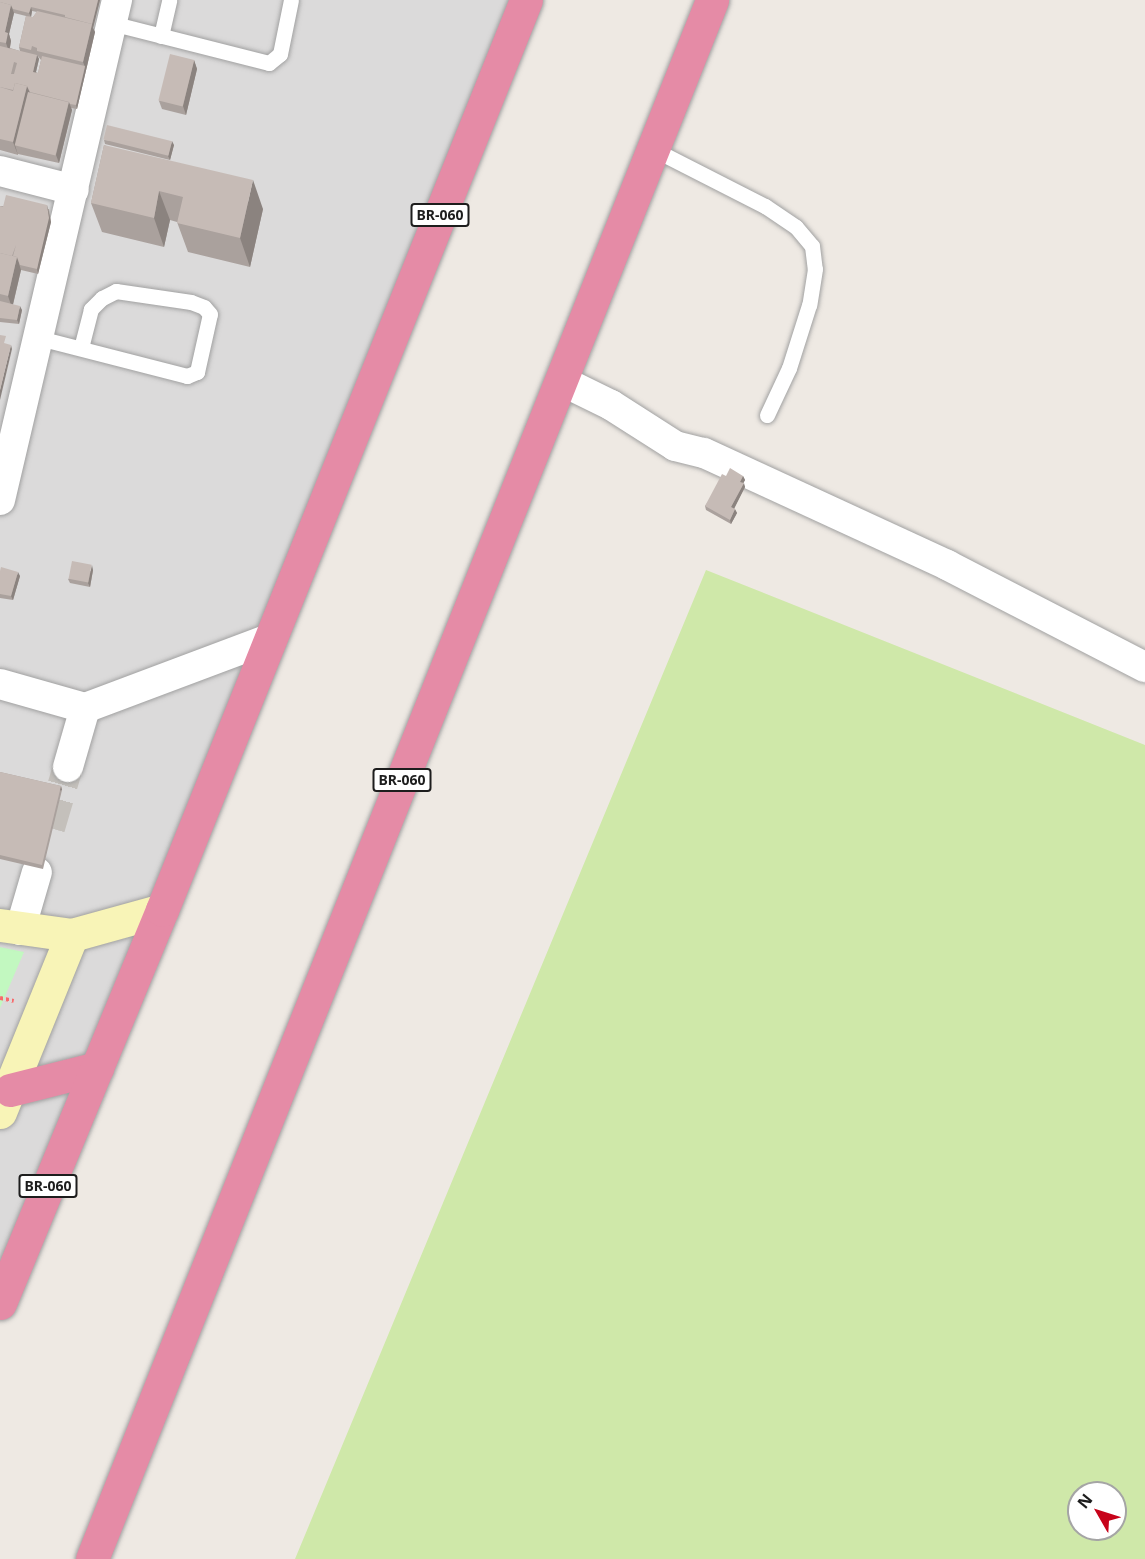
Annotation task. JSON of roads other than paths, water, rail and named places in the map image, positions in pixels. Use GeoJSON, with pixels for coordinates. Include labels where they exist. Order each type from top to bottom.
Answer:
{"type":"FeatureCollection","features":[{"type":"Feature","properties":{"kind":"highway","name":"BR-060"},"geometry":{"type":"LineString","coordinates":[[0,1303],[162,910],[526,0]]}},
{"type":"Feature","properties":{"kind":"highway","name":"BR-060"},"geometry":{"type":"LineString","coordinates":[[92,1559],[712,0]]}},
{"type":"Feature","properties":{"kind":"highway"},"geometry":{"type":"LineString","coordinates":[[3,1097],[97,1068]]}},
{"type":"Feature","properties":{"kind":"main road"},"geometry":{"type":"LineString","coordinates":[[10,927],[72,935],[162,910]]}},
{"type":"Feature","properties":{"kind":"main road"},"geometry":{"type":"LineString","coordinates":[[3,1097],[72,935]]}},
{"type":"Feature","properties":{"kind":"street"},"geometry":{"type":"LineString","coordinates":[[0,500],[8,428],[39,338],[114,12]]}},
{"type":"Feature","properties":{"kind":"street"},"geometry":{"type":"LineString","coordinates":[[0,171],[74,189]]}},
{"type":"Feature","properties":{"kind":"street"},"geometry":{"type":"LineString","coordinates":[[562,381],[611,405],[675,446],[704,453],[947,565],[1145,667]]}},
{"type":"Feature","properties":{"kind":"street"},"geometry":{"type":"LineString","coordinates":[[0,684],[85,708],[269,639]]}},
{"type":"Feature","properties":{"kind":"street"},"geometry":{"type":"LineString","coordinates":[[68,767],[85,708]]}},
{"type":"Feature","properties":{"kind":"street"},"geometry":{"type":"LineString","coordinates":[[10,927],[37,872]]}},
{"type":"Feature","properties":{"kind":"lane"},"geometry":{"type":"LineString","coordinates":[[161,36],[169,0]]}},
{"type":"Feature","properties":{"kind":"lane"},"geometry":{"type":"LineString","coordinates":[[114,12],[161,36],[269,63],[280,54],[291,0]]}},
{"type":"Feature","properties":{"kind":"lane"},"geometry":{"type":"LineString","coordinates":[[653,149],[765,206],[796,227],[812,246],[815,269],[809,305],[789,368],[767,415]]}},
{"type":"Feature","properties":{"kind":"lane"},"geometry":{"type":"LineString","coordinates":[[39,338],[187,376],[197,372],[210,314],[204,307],[191,302],[116,291],[102,298],[91,309],[81,348]]}},
{"type":"Feature","properties":{"kind":"tunnel"},"geometry":{"type":"LineString","coordinates":[[50,828],[68,767]]}}]}
